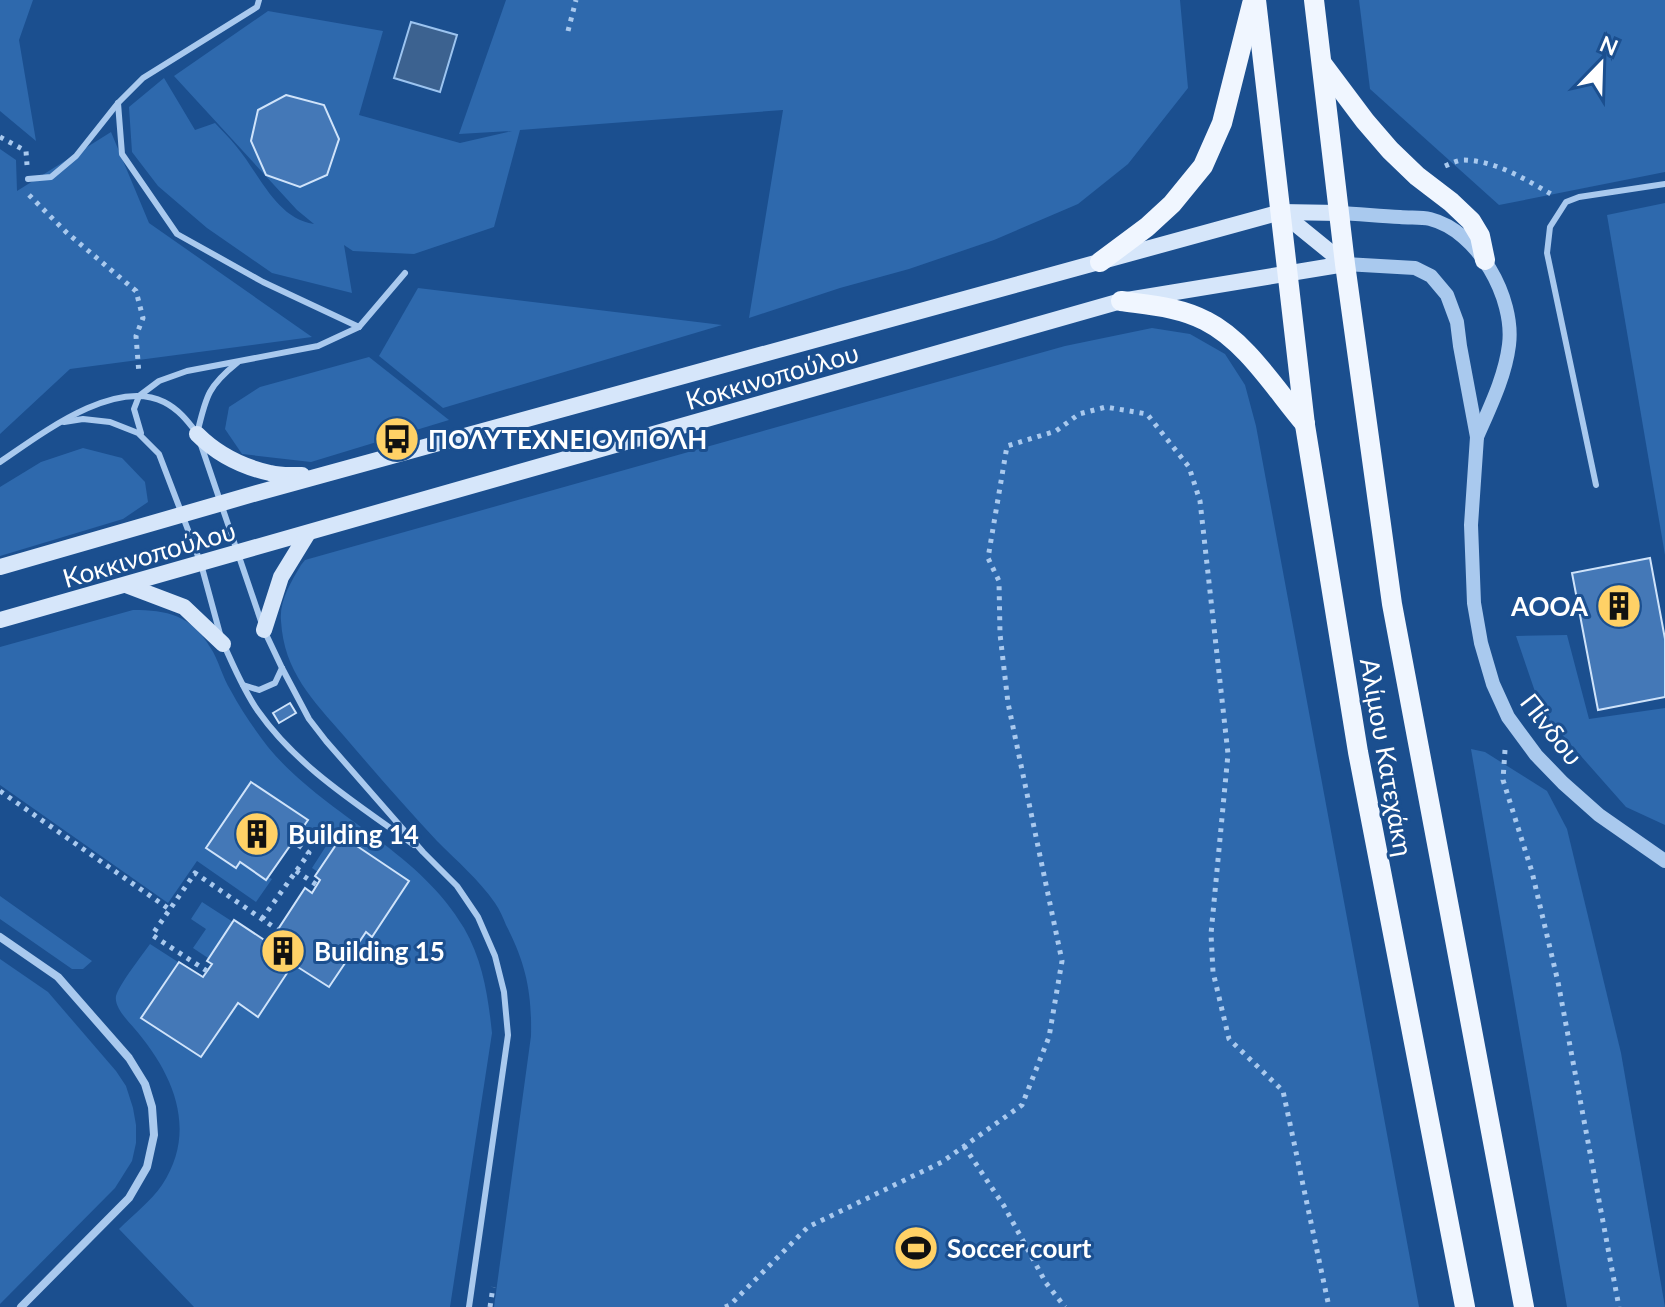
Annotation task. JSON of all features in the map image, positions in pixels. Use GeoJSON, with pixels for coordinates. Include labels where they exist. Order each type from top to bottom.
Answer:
{"type":"FeatureCollection","features":[{"type":"Feature","properties":{"kind":"main road","name":"Αλίμου Κατεχάκη"},"geometry":{"type":"LineString","coordinates":[[1255,0],[1305,425],[1358,752],[1465,1307]]}},
{"type":"Feature","properties":{"kind":"main road"},"geometry":{"type":"LineString","coordinates":[[1100,262],[1172,204],[1203,166],[1222,123],[1255,0]]}},
{"type":"Feature","properties":{"kind":"main road","name":"Αλίμου Κατεχάκη"},"geometry":{"type":"LineString","coordinates":[[1314,0],[1345,264],[1392,604],[1524,1307]]}},
{"type":"Feature","properties":{"kind":"main road"},"geometry":{"type":"LineString","coordinates":[[1323,65],[1365,121],[1417,176],[1471,221],[1480,236],[1485,260]]}},
{"type":"Feature","properties":{"kind":"main road"},"geometry":{"type":"LineString","coordinates":[[1281,212],[1345,264]]}},
{"type":"Feature","properties":{"kind":"main road","name":"Κοκκινοπούλου"},"geometry":{"type":"LineString","coordinates":[[0,567],[320,475],[1281,212],[1339,213]]}},
{"type":"Feature","properties":{"kind":"main road","name":"Κοκκινοπούλου"},"geometry":{"type":"LineString","coordinates":[[0,620],[1121,301],[1345,264]]}},
{"type":"Feature","properties":{"kind":"main road"},"geometry":{"type":"LineString","coordinates":[[1121,301],[1167,307],[1203,319],[1224,332],[1247,354],[1305,425]]}},
{"type":"Feature","properties":{"kind":"main road"},"geometry":{"type":"LineString","coordinates":[[197,434],[210,447],[234,460],[272,474],[320,475]]}},
{"type":"Feature","properties":{"kind":"main road"},"geometry":{"type":"LineString","coordinates":[[264,630],[281,577],[308,533]]}},
{"type":"Feature","properties":{"kind":"main road"},"geometry":{"type":"LineString","coordinates":[[126,585],[184,607],[223,644]]}},
{"type":"Feature","properties":{"kind":"street","name":"Πίνδου"},"geometry":{"type":"LineString","coordinates":[[1339,213],[1429,219],[1458,233],[1485,260],[1498,284],[1510,334],[1500,385],[1477,437]]}},
{"type":"Feature","properties":{"kind":"street","name":"Πίνδου"},"geometry":{"type":"LineString","coordinates":[[1345,264],[1415,268],[1437,281],[1447,295],[1457,322],[1477,437],[1471,525],[1474,603],[1493,684],[1508,717],[1536,755],[1563,783],[1599,815],[1665,861]]}},
{"type":"Feature","properties":{"kind":"street"},"geometry":{"type":"LineString","coordinates":[[0,937],[58,977],[129,1058],[145,1084],[152,1107],[154,1135],[147,1167],[129,1198],[21,1307]]}},
{"type":"Feature","properties":{"kind":"lane"},"geometry":{"type":"LineString","coordinates":[[28,179],[51,177],[76,156],[118,103],[143,78],[257,7],[259,0]]}},
{"type":"Feature","properties":{"kind":"lane"},"geometry":{"type":"LineString","coordinates":[[118,103],[122,154],[177,234],[263,282],[359,327]]}},
{"type":"Feature","properties":{"kind":"lane"},"geometry":{"type":"LineString","coordinates":[[1596,485],[1547,253],[1550,227],[1566,202],[1579,197],[1665,184]]}},
{"type":"Feature","properties":{"kind":"lane"},"geometry":{"type":"LineString","coordinates":[[405,273],[359,327],[318,346],[187,371],[159,381],[139,396],[134,409],[140,431],[159,454],[173,486],[201,564],[223,644],[258,711],[301,761],[423,852]]}},
{"type":"Feature","properties":{"kind":"lane"},"geometry":{"type":"LineString","coordinates":[[197,434],[206,399],[218,378],[240,360]]}},
{"type":"Feature","properties":{"kind":"lane"},"geometry":{"type":"LineString","coordinates":[[0,462],[57,423],[101,402],[139,396],[164,401],[185,417],[197,434],[264,630],[309,719],[423,852],[457,886],[478,917],[495,956],[504,992],[508,1035],[469,1307]]}},
{"type":"Feature","properties":{"kind":"lane"},"geometry":{"type":"LineString","coordinates":[[57,423],[83,419],[110,422],[138,433],[159,454]]}},
{"type":"Feature","properties":{"kind":"lane"},"geometry":{"type":"LineString","coordinates":[[243,685],[259,690],[275,683],[282,668]]}},
{"type":"Feature","properties":{"kind":"path"},"geometry":{"type":"LineString","coordinates":[[568,31],[576,0]]}},
{"type":"Feature","properties":{"kind":"path"},"geometry":{"type":"LineString","coordinates":[[0,137],[26,151],[30,196],[66,232],[136,291],[143,318],[136,336],[139,396]]}},
{"type":"Feature","properties":{"kind":"path"},"geometry":{"type":"LineString","coordinates":[[1417,176],[1461,160],[1491,164],[1566,202]]}},
{"type":"Feature","properties":{"kind":"path"},"geometry":{"type":"LineString","coordinates":[[725,1307],[808,1227],[942,1162],[1022,1105],[1049,1037],[1062,961],[1008,703],[1000,634],[999,581],[988,558],[1007,446],[1056,431],[1079,414],[1106,407],[1147,414],[1189,467],[1200,501],[1228,754],[1211,934],[1213,972],[1229,1039],[1283,1091],[1329,1307]]}},
{"type":"Feature","properties":{"kind":"path"},"geometry":{"type":"LineString","coordinates":[[1508,717],[1503,780],[1532,872],[1558,982],[1619,1307]]}},
{"type":"Feature","properties":{"kind":"path"},"geometry":{"type":"LineString","coordinates":[[0,791],[169,909]]}},
{"type":"Feature","properties":{"kind":"path"},"geometry":{"type":"LineString","coordinates":[[262,919],[309,853],[293,841]]}},
{"type":"Feature","properties":{"kind":"path"},"geometry":{"type":"LineString","coordinates":[[296,871],[317,885]]}},
{"type":"Feature","properties":{"kind":"path"},"geometry":{"type":"LineString","coordinates":[[207,971],[152,935],[195,873],[278,930]]}},
{"type":"Feature","properties":{"kind":"path"},"geometry":{"type":"LineString","coordinates":[[964,1146],[1004,1206],[1046,1283],[1065,1307]]}},
{"type":"Feature","properties":{"kind":"path"},"geometry":{"type":"LineString","coordinates":[[490,1307],[495,1276]]}},
{"type":"Feature","properties":{"kind":"shaded area"},"geometry":{"type":"Polygon","coordinates":[[[0,0],[33,0],[19,40],[36,141],[0,111],[0,0]]]}},
{"type":"Feature","properties":{"kind":"shaded area"},"geometry":{"type":"Polygon","coordinates":[[[506,0],[1180,0],[1188,88],[1128,164],[1078,204],[994,240],[749,318],[783,110],[520,130],[494,227],[414,254],[353,251],[344,245],[352,293],[272,273],[207,228],[158,186],[132,152],[129,107],[164,78],[195,130],[215,123],[279,204],[289,214],[314,224],[297,210],[174,76],[268,11],[383,31],[359,115],[460,143],[512,131],[459,134],[506,0]]]}},
{"type":"Feature","properties":{"kind":"shaded area"},"geometry":{"type":"Polygon","coordinates":[[[1359,0],[1665,0],[1665,172],[1499,205],[1370,89],[1359,0]]]}},
{"type":"Feature","properties":{"kind":"shaded area"},"geometry":{"type":"Polygon","coordinates":[[[411,22],[457,35],[440,92],[394,78],[411,22]]]}},
{"type":"Feature","properties":{"kind":"shaded area"},"geometry":{"type":"Polygon","coordinates":[[[111,132],[149,223],[312,337],[70,369],[0,434],[0,149],[16,160],[17,191],[111,132]]]}},
{"type":"Feature","properties":{"kind":"shaded area"},"geometry":{"type":"Polygon","coordinates":[[[1665,203],[1665,555],[1607,215],[1665,203]]]}},
{"type":"Feature","properties":{"kind":"shaded area"},"geometry":{"type":"Polygon","coordinates":[[[418,288],[722,325],[443,408],[379,356],[418,288]]]}},
{"type":"Feature","properties":{"kind":"shaded area"},"geometry":{"type":"Polygon","coordinates":[[[1152,328],[1190,334],[1225,354],[1245,385],[1256,426],[1419,1307],[494,1307],[531,1036],[530,1006],[523,966],[513,939],[489,895],[378,776],[311,697],[294,670],[283,639],[281,614],[286,592],[301,565],[305,560],[1065,346],[1152,328]]]}},
{"type":"Feature","properties":{"kind":"shaded area"},"geometry":{"type":"Polygon","coordinates":[[[369,357],[449,420],[311,462],[242,454],[225,429],[229,407],[260,387],[369,357]]]}},
{"type":"Feature","properties":{"kind":"shaded area"},"geometry":{"type":"Polygon","coordinates":[[[83,448],[122,458],[145,482],[148,502],[123,519],[0,556],[0,487],[41,462],[83,448]]]}},
{"type":"Feature","properties":{"kind":"shaded area"},"geometry":{"type":"Polygon","coordinates":[[[133,610],[177,616],[203,636],[235,698],[268,747],[316,793],[422,876],[464,928],[476,953],[484,979],[492,1033],[450,1307],[194,1307],[119,1229],[162,1185],[179,1143],[176,1102],[169,1082],[160,1063],[122,1013],[116,1000],[121,985],[150,944],[178,962],[141,1018],[201,1057],[238,1003],[258,1016],[293,964],[329,987],[366,932],[372,936],[409,882],[342,836],[318,872],[312,868],[328,843],[303,826],[307,820],[252,782],[206,848],[236,868],[240,862],[266,879],[272,879],[256,902],[197,861],[168,903],[0,785],[0,647],[133,610]]]}},
{"type":"Feature","properties":{"kind":"shaded area"},"geometry":{"type":"Polygon","coordinates":[[[1567,635],[1589,719],[1665,708],[1665,825],[1626,807],[1542,712],[1516,636],[1567,635]]]}},
{"type":"Feature","properties":{"kind":"shaded area"},"geometry":{"type":"Polygon","coordinates":[[[1471,749],[1485,752],[1547,791],[1567,829],[1621,1053],[1665,1307],[1567,1307],[1471,749]]]}},
{"type":"Feature","properties":{"kind":"shaded area"},"geometry":{"type":"Polygon","coordinates":[[[0,896],[92,961],[83,969],[72,969],[0,919],[0,896]]]}},
{"type":"Feature","properties":{"kind":"shaded area"},"geometry":{"type":"Polygon","coordinates":[[[202,902],[233,922],[208,958],[193,948],[206,929],[191,919],[202,902]]]}},
{"type":"Feature","properties":{"kind":"shaded area"},"geometry":{"type":"Polygon","coordinates":[[[0,959],[48,992],[116,1071],[126,1086],[133,1108],[136,1143],[132,1161],[115,1188],[0,1304],[0,959]]]}},
{"type":"Feature","properties":{"kind":"building"},"geometry":{"type":"Polygon","coordinates":[[[286,95],[324,105],[339,139],[327,175],[300,187],[266,175],[251,141],[258,110],[286,95]]]}},
{"type":"Feature","properties":{"kind":"building","name":"ΑΟΟΑ"},"geometry":{"type":"Polygon","coordinates":[[[1650,558],[1665,639],[1665,697],[1598,710],[1572,573],[1650,558]]]}},
{"type":"Feature","properties":{"kind":"building"},"geometry":{"type":"Polygon","coordinates":[[[290,703],[296,713],[279,723],[273,713],[290,703]]]}},
{"type":"Feature","properties":{"kind":"building","name":"Building 14"},"geometry":{"type":"Polygon","coordinates":[[[251,782],[308,820],[266,880],[240,862],[236,868],[206,848],[251,782]]]}},
{"type":"Feature","properties":{"kind":"building","name":"Building 15"},"geometry":{"type":"Polygon","coordinates":[[[342,836],[409,881],[372,937],[366,932],[329,987],[293,964],[258,1017],[238,1003],[201,1057],[141,1018],[179,962],[203,977],[212,964],[207,961],[234,920],[269,943],[305,888],[312,893],[320,880],[315,876],[342,836]]]}},
{"type":"Feature","properties":{"kind":"place","name":"ΠΟΛΥΤΕΧΝΕΙΟΥΠΟΛΗ"},"geometry":{"type":"Point","coordinates":[397,439]}},
{"type":"Feature","properties":{"kind":"place","name":"ΑΟΟΑ"},"geometry":{"type":"Point","coordinates":[1619,606]}},
{"type":"Feature","properties":{"kind":"place","name":"Building 14"},"geometry":{"type":"Point","coordinates":[257,834]}},
{"type":"Feature","properties":{"kind":"place","name":"Building 15"},"geometry":{"type":"Point","coordinates":[283,951]}},
{"type":"Feature","properties":{"kind":"place","name":"Soccer court"},"geometry":{"type":"Point","coordinates":[916,1248]}}]}
